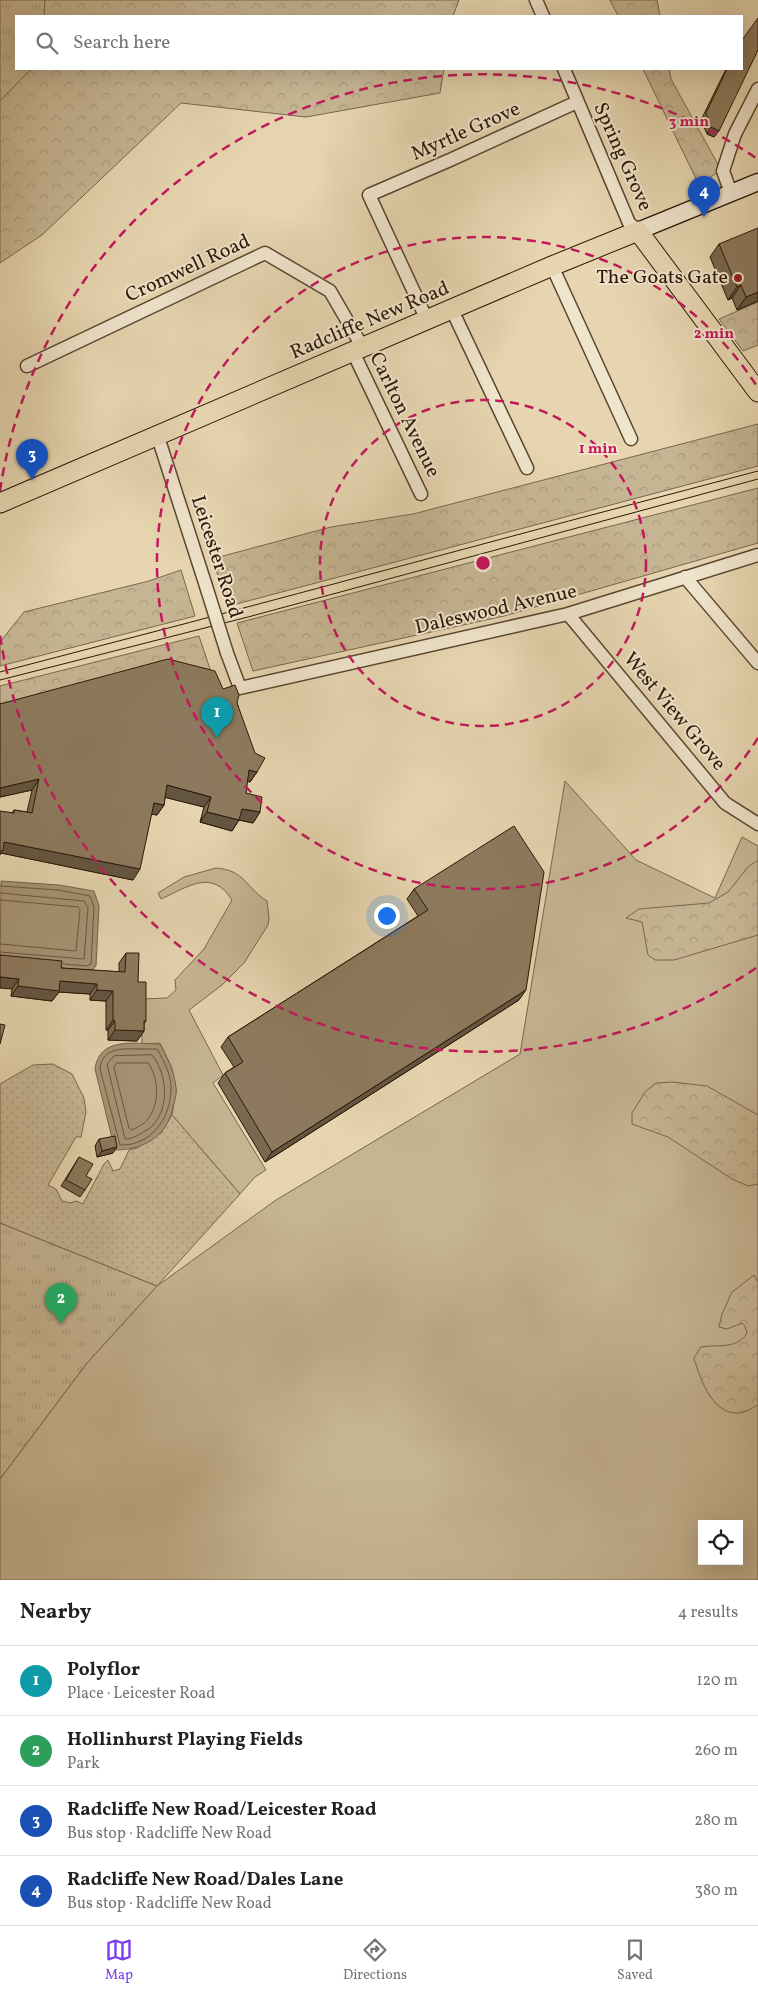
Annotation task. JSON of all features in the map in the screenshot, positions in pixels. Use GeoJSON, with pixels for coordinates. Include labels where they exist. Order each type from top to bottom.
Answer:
{"type":"FeatureCollection","features":[{"type":"Feature","properties":{"kind":"main road","name":"Radcliffe New Road"},"geometry":{"type":"LineString","coordinates":[[0,503],[158,437],[552,266],[758,182]]}},
{"type":"Feature","properties":{"kind":"main road"},"geometry":{"type":"LineString","coordinates":[[638,231],[758,392]]}},
{"type":"Feature","properties":{"kind":"street"},"geometry":{"type":"LineString","coordinates":[[536,0],[543,15]]}},
{"type":"Feature","properties":{"kind":"street","name":"Spring Grove"},"geometry":{"type":"LineString","coordinates":[[564,70],[629,224],[638,231]]}},
{"type":"Feature","properties":{"kind":"street"},"geometry":{"type":"LineString","coordinates":[[731,193],[722,171],[735,134],[758,89]]}},
{"type":"Feature","properties":{"kind":"street","name":"Myrtle Grove"},"geometry":{"type":"LineString","coordinates":[[427,320],[369,195],[577,102]]}},
{"type":"Feature","properties":{"kind":"street","name":"Cromwell Road"},"geometry":{"type":"LineString","coordinates":[[27,366],[265,253],[330,291],[358,350]]}},
{"type":"Feature","properties":{"kind":"street"},"geometry":{"type":"LineString","coordinates":[[552,266],[631,439]]}},
{"type":"Feature","properties":{"kind":"street"},"geometry":{"type":"LineString","coordinates":[[452,310],[527,468]]}},
{"type":"Feature","properties":{"kind":"street","name":"Carlton Avenue"},"geometry":{"type":"LineString","coordinates":[[358,350],[422,494]]}},
{"type":"Feature","properties":{"kind":"street","name":"Leicester Road"},"geometry":{"type":"LineString","coordinates":[[158,437],[240,688]]}},
{"type":"Feature","properties":{"kind":"street","name":"Daleswood Avenue"},"geometry":{"type":"LineString","coordinates":[[240,688],[568,614],[758,555]]}},
{"type":"Feature","properties":{"kind":"street"},"geometry":{"type":"LineString","coordinates":[[685,577],[758,663]]}},
{"type":"Feature","properties":{"kind":"street","name":"West View Grove"},"geometry":{"type":"LineString","coordinates":[[568,614],[725,803],[758,824]]}},
{"type":"Feature","properties":{"kind":"green space"},"geometry":{"type":"Polygon","coordinates":[[[0,0],[459,0],[453,15],[15,15],[15,70],[444,70],[440,93],[306,117],[181,103],[42,235],[0,263],[0,0]]]}},
{"type":"Feature","properties":{"kind":"green space"},"geometry":{"type":"Polygon","coordinates":[[[0,0],[45,0],[44,15],[15,15],[15,70],[30,70],[0,101],[0,0]]]}},
{"type":"Feature","properties":{"kind":"green space"},"geometry":{"type":"Polygon","coordinates":[[[610,0],[657,0],[660,15],[618,15],[610,0]]]}},
{"type":"Feature","properties":{"kind":"green space"},"geometry":{"type":"Polygon","coordinates":[[[643,70],[669,70],[671,79],[721,170],[699,185],[643,70]]]}},
{"type":"Feature","properties":{"kind":"green space"},"geometry":{"type":"Polygon","coordinates":[[[758,302],[758,345],[743,351],[719,319],[758,302]]]}},
{"type":"Feature","properties":{"kind":"green space"},"geometry":{"type":"Polygon","coordinates":[[[758,424],[758,466],[229,606],[212,559],[331,527],[413,514],[758,424]]]}},
{"type":"Feature","properties":{"kind":"green space"},"geometry":{"type":"Polygon","coordinates":[[[758,488],[758,543],[504,616],[253,671],[237,623],[758,488]]]}},
{"type":"Feature","properties":{"kind":"green space"},"geometry":{"type":"Polygon","coordinates":[[[181,570],[195,616],[0,666],[0,642],[24,612],[149,581],[181,570]]]}},
{"type":"Feature","properties":{"kind":"green space"},"geometry":{"type":"Polygon","coordinates":[[[199,636],[213,678],[0,711],[0,686],[199,636]]]}},
{"type":"Feature","properties":{"kind":"green space"},"geometry":{"type":"Polygon","coordinates":[[[565,781],[636,860],[715,898],[742,837],[758,846],[758,1580],[0,1580],[0,1479],[87,1363],[157,1286],[276,1200],[520,1054],[565,781]]]}},
{"type":"Feature","properties":{"kind":"green space"},"geometry":{"type":"Polygon","coordinates":[[[758,860],[758,935],[674,960],[655,960],[648,955],[642,922],[626,918],[639,909],[709,903],[728,892],[748,867],[758,860]]]}},
{"type":"Feature","properties":{"kind":"green space"},"geometry":{"type":"Polygon","coordinates":[[[216,868],[233,872],[267,901],[269,918],[268,925],[244,963],[222,985],[189,1010],[223,1075],[213,1083],[266,1170],[255,1177],[240,1194],[172,1115],[176,1091],[172,1068],[160,1043],[142,1044],[142,999],[167,998],[176,990],[175,980],[204,949],[232,900],[224,890],[208,882],[190,886],[161,899],[158,893],[184,877],[216,868]]]}},
{"type":"Feature","properties":{"kind":"green space"},"geometry":{"type":"Polygon","coordinates":[[[53,1064],[72,1074],[84,1098],[86,1112],[81,1137],[76,1137],[48,1185],[56,1189],[62,1201],[70,1203],[76,1201],[83,1204],[104,1164],[108,1160],[113,1171],[120,1169],[129,1150],[137,1148],[161,1133],[172,1115],[240,1194],[157,1286],[0,1223],[0,1084],[33,1065],[53,1064]]]}},
{"type":"Feature","properties":{"kind":"green space"},"geometry":{"type":"Polygon","coordinates":[[[672,1082],[707,1086],[758,1115],[758,1184],[748,1186],[732,1179],[668,1137],[632,1124],[632,1113],[645,1092],[656,1083],[672,1082]]]}},
{"type":"Feature","properties":{"kind":"green space"},"geometry":{"type":"Polygon","coordinates":[[[0,1223],[157,1286],[87,1363],[0,1479],[0,1223]]]}},
{"type":"Feature","properties":{"kind":"green space"},"geometry":{"type":"Polygon","coordinates":[[[754,1275],[758,1282],[758,1405],[746,1411],[733,1413],[724,1410],[710,1396],[694,1358],[701,1347],[732,1344],[738,1342],[747,1333],[742,1323],[727,1329],[719,1327],[722,1314],[732,1292],[754,1275]]]}},
{"type":"Feature","properties":{"kind":"water"},"geometry":{"type":"Polygon","coordinates":[[[1,881],[59,885],[94,891],[99,906],[96,966],[90,972],[0,963],[1,881]]]}},
{"type":"Feature","properties":{"kind":"water"},"geometry":{"type":"Polygon","coordinates":[[[120,1044],[160,1044],[172,1070],[176,1087],[176,1096],[170,1117],[160,1133],[145,1144],[115,1150],[95,1069],[98,1058],[103,1051],[120,1044]]]}},
{"type":"Feature","properties":{"kind":"building"},"geometry":{"type":"Polygon","coordinates":[[[758,18],[758,50],[719,131],[711,127],[706,113],[727,70],[743,70],[743,39],[758,18]]]}},
{"type":"Feature","properties":{"kind":"building"},"geometry":{"type":"Polygon","coordinates":[[[758,228],[758,292],[746,297],[741,285],[737,287],[719,244],[758,228]]]}},
{"type":"Feature","properties":{"kind":"building"},"geometry":{"type":"Polygon","coordinates":[[[168,659],[215,671],[223,689],[235,685],[239,695],[237,703],[255,753],[265,758],[257,772],[249,770],[246,793],[262,797],[260,812],[242,809],[239,820],[207,812],[211,797],[167,785],[164,805],[154,803],[140,869],[4,842],[3,851],[0,851],[0,811],[14,813],[14,810],[32,813],[39,779],[0,788],[0,704],[168,659]]]}},
{"type":"Feature","properties":{"kind":"building"},"geometry":{"type":"Polygon","coordinates":[[[514,826],[544,872],[526,990],[272,1152],[225,1073],[243,1062],[228,1037],[428,910],[414,889],[514,826]]]}},
{"type":"Feature","properties":{"kind":"building"},"geometry":{"type":"Polygon","coordinates":[[[126,953],[139,953],[138,982],[146,982],[146,1021],[144,1021],[144,1031],[115,1030],[113,991],[97,990],[97,984],[60,981],[59,991],[18,986],[19,979],[0,977],[0,955],[62,961],[61,968],[125,972],[126,953]]]}},
{"type":"Feature","properties":{"kind":"building"},"geometry":{"type":"Polygon","coordinates":[[[0,1024],[5,1025],[0,1044],[0,1024]]]}},
{"type":"Feature","properties":{"kind":"building"},"geometry":{"type":"Polygon","coordinates":[[[115,1136],[117,1147],[102,1151],[99,1139],[115,1136]]]}},
{"type":"Feature","properties":{"kind":"building"},"geometry":{"type":"Polygon","coordinates":[[[79,1157],[93,1164],[86,1176],[92,1179],[85,1190],[66,1180],[79,1157]]]}},
{"type":"Feature","properties":{"kind":"tram line"},"geometry":{"type":"LineString","coordinates":[[0,672],[758,471]]}},
{"type":"Feature","properties":{"kind":"tram line"},"geometry":{"type":"LineString","coordinates":[[0,680],[248,617],[758,479]]}},
{"type":"Feature","properties":{"kind":"place","name":"Radcliffe New Road/Dales Lane"},"geometry":{"type":"Point","coordinates":[704,217]}},
{"type":"Feature","properties":{"kind":"place","name":"The Goats Gate"},"geometry":{"type":"Point","coordinates":[738,278]}},
{"type":"Feature","properties":{"kind":"place","name":"Radcliffe New Road/Leicester Road"},"geometry":{"type":"Point","coordinates":[32,480]}},
{"type":"Feature","properties":{"kind":"place","name":"Polyflor"},"geometry":{"type":"Point","coordinates":[217,738]}},
{"type":"Feature","properties":{"kind":"place","name":"Hollinhurst Playing Fields"},"geometry":{"type":"Point","coordinates":[61,1324]}}]}
